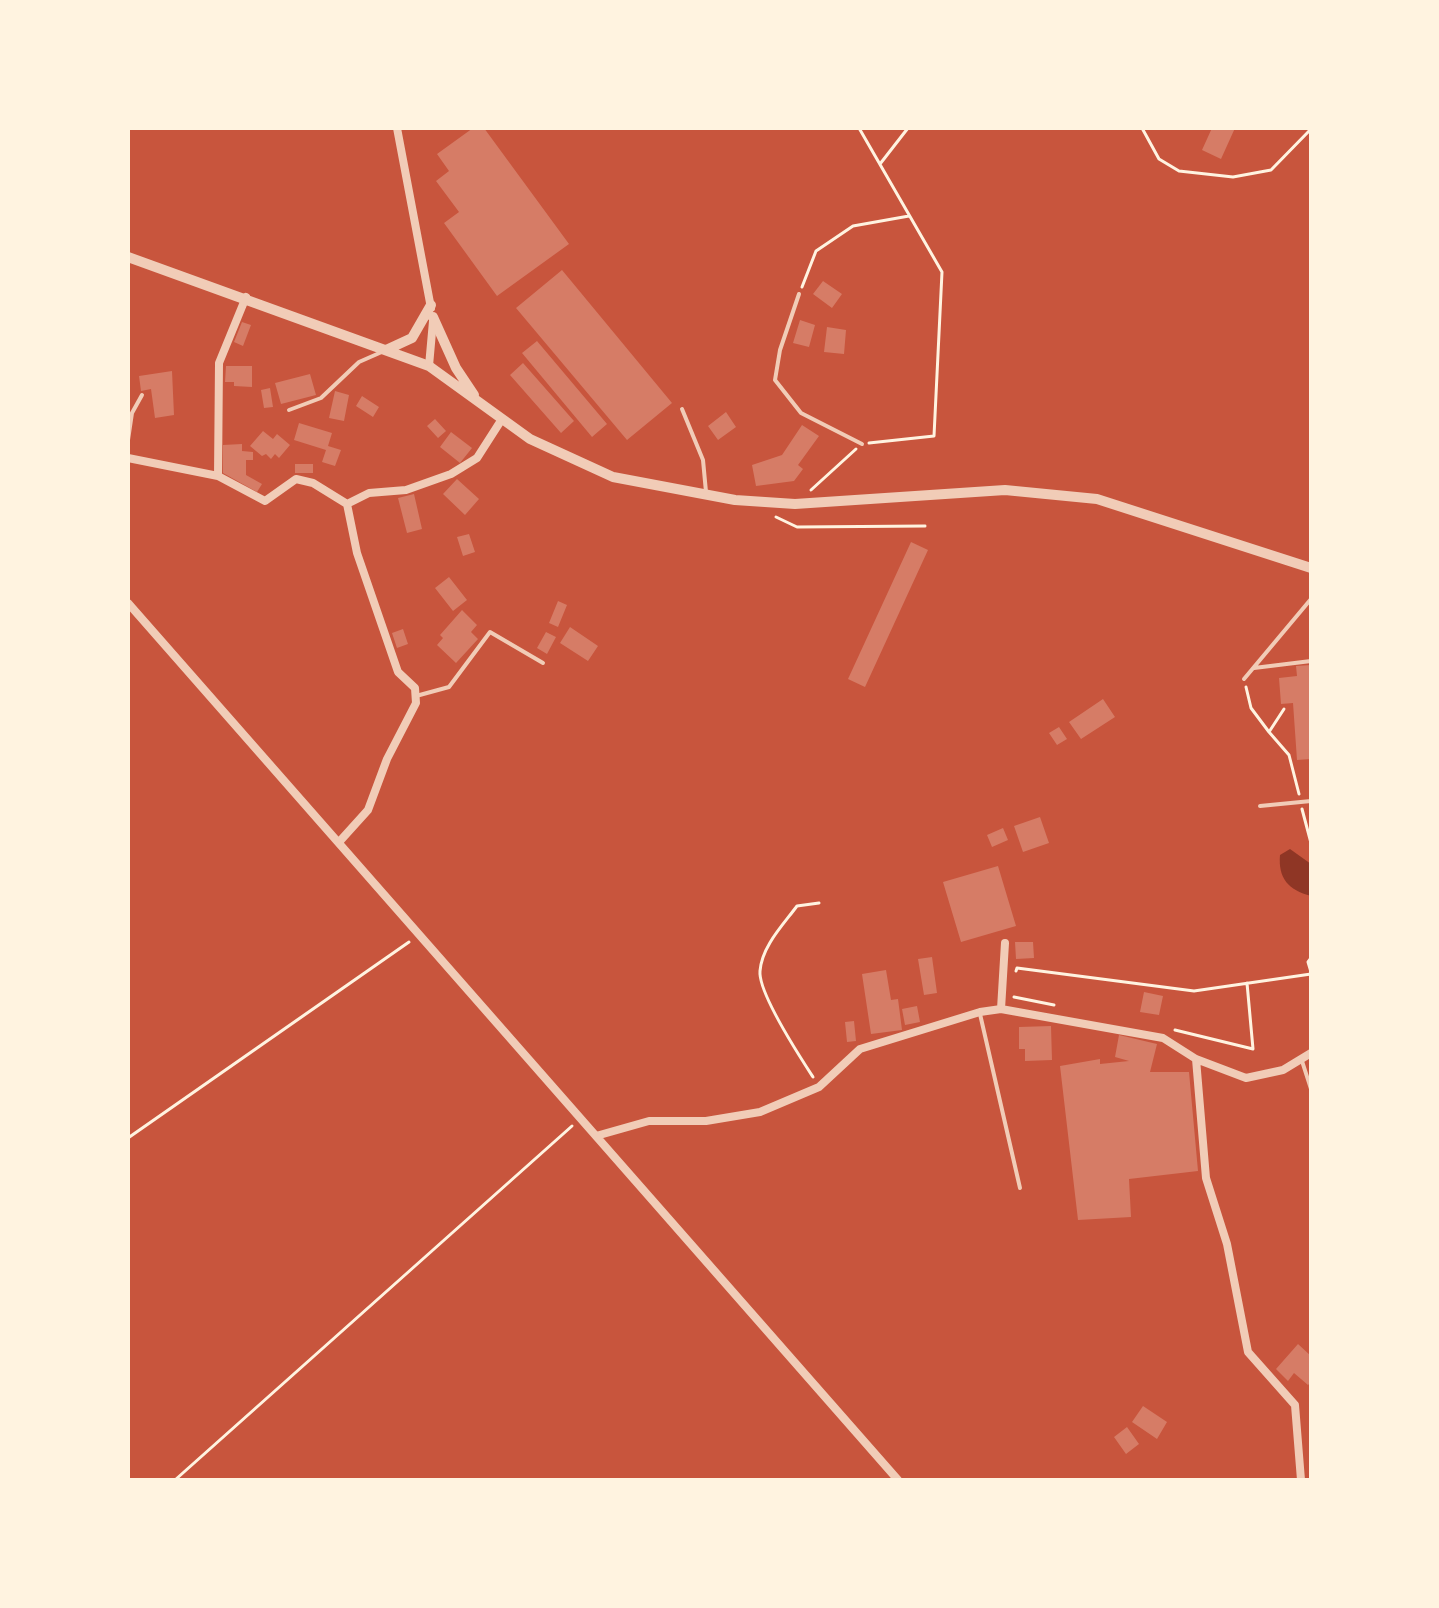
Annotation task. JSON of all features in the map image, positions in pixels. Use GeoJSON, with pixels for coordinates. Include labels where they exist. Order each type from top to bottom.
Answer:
{"type":"FeatureCollection","features":[{"type":"Feature","properties":{"kind":"street"},"geometry":{"type":"LineString","coordinates":[[397,128],[433,317],[429,366]]}},
{"type":"Feature","properties":{"kind":"street"},"geometry":{"type":"LineString","coordinates":[[128,257],[246,297],[429,366],[502,419],[570,461],[613,477],[707,494],[795,504],[1005,490],[1097,499],[1311,568]]}},
{"type":"Feature","properties":{"kind":"street"},"geometry":{"type":"LineString","coordinates":[[218,476],[219,363],[246,297]]}},
{"type":"Feature","properties":{"kind":"street"},"geometry":{"type":"LineString","coordinates":[[386,350],[412,338],[431,305]]}},
{"type":"Feature","properties":{"kind":"street"},"geometry":{"type":"LineString","coordinates":[[433,317],[456,368],[480,403]]}},
{"type":"Feature","properties":{"kind":"street"},"geometry":{"type":"LineString","coordinates":[[347,504],[369,493],[406,490],[451,474],[477,458],[502,419]]}},
{"type":"Feature","properties":{"kind":"street"},"geometry":{"type":"LineString","coordinates":[[128,458],[218,476],[265,501],[296,479],[313,483],[347,504],[357,553],[398,672],[415,688],[416,703],[387,759],[368,810],[340,841]]}},
{"type":"Feature","properties":{"kind":"street"},"geometry":{"type":"LineString","coordinates":[[128,603],[422,933],[580,1119],[898,1480]]}},
{"type":"Feature","properties":{"kind":"street"},"geometry":{"type":"LineString","coordinates":[[1001,1009],[1005,943]]}},
{"type":"Feature","properties":{"kind":"street"},"geometry":{"type":"LineString","coordinates":[[596,1136],[649,1121],[706,1121],[760,1112],[819,1087],[860,1049],[980,1012],[1001,1009],[1163,1038],[1196,1059],[1246,1078],[1283,1070],[1311,1053]]}},
{"type":"Feature","properties":{"kind":"street"},"geometry":{"type":"LineString","coordinates":[[1196,1059],[1206,1178],[1227,1244],[1248,1352],[1295,1405],[1301,1480]]}},
{"type":"Feature","properties":{"kind":"lane"},"geometry":{"type":"LineString","coordinates":[[799,294],[780,350],[775,380],[801,413],[862,444]]}},
{"type":"Feature","properties":{"kind":"lane"},"geometry":{"type":"LineString","coordinates":[[289,410],[321,398],[359,362],[386,350]]}},
{"type":"Feature","properties":{"kind":"lane"},"geometry":{"type":"LineString","coordinates":[[128,440],[132,413],[142,395]]}},
{"type":"Feature","properties":{"kind":"lane"},"geometry":{"type":"LineString","coordinates":[[682,409],[703,460],[707,494]]}},
{"type":"Feature","properties":{"kind":"lane"},"geometry":{"type":"LineString","coordinates":[[1244,679],[1311,599]]}},
{"type":"Feature","properties":{"kind":"lane"},"geometry":{"type":"LineString","coordinates":[[416,696],[449,687],[490,632],[543,663]]}},
{"type":"Feature","properties":{"kind":"lane"},"geometry":{"type":"LineString","coordinates":[[1252,669],[1311,661]]}},
{"type":"Feature","properties":{"kind":"lane"},"geometry":{"type":"LineString","coordinates":[[1260,806],[1311,801]]}},
{"type":"Feature","properties":{"kind":"lane"},"geometry":{"type":"LineString","coordinates":[[980,1012],[1020,1188]]}},
{"type":"Feature","properties":{"kind":"lane"},"geometry":{"type":"LineString","coordinates":[[1301,1059],[1311,1089]]}},
{"type":"Feature","properties":{"kind":"path"},"geometry":{"type":"LineString","coordinates":[[795,504],[862,444],[934,436],[942,272],[859,128]]}},
{"type":"Feature","properties":{"kind":"path"},"geometry":{"type":"LineString","coordinates":[[880,164],[908,128]]}},
{"type":"Feature","properties":{"kind":"path"},"geometry":{"type":"LineString","coordinates":[[1142,128],[1159,159],[1179,171],[1233,177],[1271,170],[1311,129]]}},
{"type":"Feature","properties":{"kind":"path"},"geometry":{"type":"LineString","coordinates":[[799,294],[816,251],[853,226],[909,216]]}},
{"type":"Feature","properties":{"kind":"path"},"geometry":{"type":"LineString","coordinates":[[770,514],[797,527],[925,526]]}},
{"type":"Feature","properties":{"kind":"path"},"geometry":{"type":"LineString","coordinates":[[1244,679],[1251,708],[1289,755],[1311,843]]}},
{"type":"Feature","properties":{"kind":"path"},"geometry":{"type":"LineString","coordinates":[[1269,732],[1284,709]]}},
{"type":"Feature","properties":{"kind":"path"},"geometry":{"type":"LineString","coordinates":[[819,903],[797,906],[768,945],[759,973],[782,1028],[819,1087]]}},
{"type":"Feature","properties":{"kind":"path"},"geometry":{"type":"LineString","coordinates":[[128,1138],[422,933]]}},
{"type":"Feature","properties":{"kind":"path"},"geometry":{"type":"LineString","coordinates":[[1015,982],[1017,968],[1194,991],[1311,973],[1308,962],[1311,958]]}},
{"type":"Feature","properties":{"kind":"path"},"geometry":{"type":"LineString","coordinates":[[1168,1029],[1253,1049],[1247,983]]}},
{"type":"Feature","properties":{"kind":"path"},"geometry":{"type":"LineString","coordinates":[[1013,997],[1060,1007]]}},
{"type":"Feature","properties":{"kind":"path"},"geometry":{"type":"LineString","coordinates":[[175,1480],[580,1119]]}},
{"type":"Feature","properties":{"kind":"shaded area"},"geometry":{"type":"Polygon","coordinates":[[[1290,849],[1311,864],[1311,896],[1296,890],[1283,876],[1280,855],[1290,849]]]}},
{"type":"Feature","properties":{"kind":"building"},"geometry":{"type":"Polygon","coordinates":[[[473,128],[484,128],[569,244],[497,296],[444,223],[459,212],[436,181],[449,171],[437,154],[473,128]]]}},
{"type":"Feature","properties":{"kind":"building"},"geometry":{"type":"Polygon","coordinates":[[[1212,128],[1235,128],[1221,159],[1202,150],[1212,128]]]}},
{"type":"Feature","properties":{"kind":"building"},"geometry":{"type":"Polygon","coordinates":[[[562,270],[672,403],[627,440],[516,308],[562,270]]]}},
{"type":"Feature","properties":{"kind":"building"},"geometry":{"type":"Polygon","coordinates":[[[823,281],[842,294],[832,308],[813,294],[823,281]]]}},
{"type":"Feature","properties":{"kind":"building"},"geometry":{"type":"Polygon","coordinates":[[[800,320],[815,325],[809,347],[793,343],[800,320]]]}},
{"type":"Feature","properties":{"kind":"building"},"geometry":{"type":"Polygon","coordinates":[[[242,322],[251,325],[243,346],[234,342],[242,322]]]}},
{"type":"Feature","properties":{"kind":"building"},"geometry":{"type":"Polygon","coordinates":[[[827,327],[846,330],[844,354],[824,352],[827,327]]]}},
{"type":"Feature","properties":{"kind":"building"},"geometry":{"type":"Polygon","coordinates":[[[537,341],[607,424],[592,437],[522,353],[537,341]]]}},
{"type":"Feature","properties":{"kind":"building"},"geometry":{"type":"Polygon","coordinates":[[[523,363],[574,421],[561,433],[510,375],[523,363]]]}},
{"type":"Feature","properties":{"kind":"building"},"geometry":{"type":"Polygon","coordinates":[[[226,366],[252,366],[252,387],[225,382],[226,366]]]}},
{"type":"Feature","properties":{"kind":"building"},"geometry":{"type":"Polygon","coordinates":[[[172,371],[174,415],[155,418],[151,389],[141,391],[139,376],[172,371]]]}},
{"type":"Feature","properties":{"kind":"building"},"geometry":{"type":"Polygon","coordinates":[[[310,374],[316,395],[281,404],[275,383],[310,374]]]}},
{"type":"Feature","properties":{"kind":"building"},"geometry":{"type":"Polygon","coordinates":[[[270,388],[273,407],[264,408],[261,390],[270,388]]]}},
{"type":"Feature","properties":{"kind":"building"},"geometry":{"type":"Polygon","coordinates":[[[335,391],[349,395],[344,421],[329,418],[335,391]]]}},
{"type":"Feature","properties":{"kind":"building"},"geometry":{"type":"Polygon","coordinates":[[[362,396],[379,407],[373,417],[356,406],[362,396]]]}},
{"type":"Feature","properties":{"kind":"building"},"geometry":{"type":"Polygon","coordinates":[[[726,412],[736,427],[718,440],[708,426],[726,412]]]}},
{"type":"Feature","properties":{"kind":"building"},"geometry":{"type":"Polygon","coordinates":[[[435,419],[446,431],[438,438],[427,426],[435,419]]]}},
{"type":"Feature","properties":{"kind":"building"},"geometry":{"type":"Polygon","coordinates":[[[299,423],[332,433],[328,446],[341,450],[335,466],[322,462],[326,450],[294,440],[299,423]]]}},
{"type":"Feature","properties":{"kind":"building"},"geometry":{"type":"Polygon","coordinates":[[[802,425],[819,436],[798,465],[803,469],[794,481],[756,486],[752,465],[782,455],[802,425]]]}},
{"type":"Feature","properties":{"kind":"building"},"geometry":{"type":"Polygon","coordinates":[[[263,431],[273,439],[277,434],[290,445],[279,458],[275,454],[271,459],[266,454],[262,456],[250,446],[263,431]]]}},
{"type":"Feature","properties":{"kind":"building"},"geometry":{"type":"Polygon","coordinates":[[[451,432],[472,448],[460,463],[440,447],[451,432]]]}},
{"type":"Feature","properties":{"kind":"building"},"geometry":{"type":"Polygon","coordinates":[[[242,444],[242,451],[253,452],[253,460],[246,460],[246,475],[262,484],[257,492],[223,473],[223,445],[242,444]]]}},
{"type":"Feature","properties":{"kind":"building"},"geometry":{"type":"Polygon","coordinates":[[[295,464],[313,464],[313,473],[295,473],[295,464]]]}},
{"type":"Feature","properties":{"kind":"building"},"geometry":{"type":"Polygon","coordinates":[[[457,479],[479,499],[465,515],[443,494],[457,479]]]}},
{"type":"Feature","properties":{"kind":"building"},"geometry":{"type":"Polygon","coordinates":[[[414,494],[422,529],[407,533],[398,498],[414,494]]]}},
{"type":"Feature","properties":{"kind":"building"},"geometry":{"type":"Polygon","coordinates":[[[469,534],[475,552],[463,556],[457,537],[469,534]]]}},
{"type":"Feature","properties":{"kind":"building"},"geometry":{"type":"Polygon","coordinates":[[[911,542],[928,550],[865,687],[848,679],[911,542]]]}},
{"type":"Feature","properties":{"kind":"building"},"geometry":{"type":"Polygon","coordinates":[[[449,577],[467,600],[453,611],[435,588],[449,577]]]}},
{"type":"Feature","properties":{"kind":"building"},"geometry":{"type":"Polygon","coordinates":[[[558,601],[567,605],[558,627],[549,623],[558,601]]]}},
{"type":"Feature","properties":{"kind":"building"},"geometry":{"type":"Polygon","coordinates":[[[462,610],[477,625],[471,632],[478,639],[456,663],[437,645],[443,638],[440,635],[462,610]]]}},
{"type":"Feature","properties":{"kind":"building"},"geometry":{"type":"Polygon","coordinates":[[[570,627],[598,646],[588,661],[560,643],[570,627]]]}},
{"type":"Feature","properties":{"kind":"building"},"geometry":{"type":"Polygon","coordinates":[[[403,629],[408,644],[397,648],[392,633],[403,629]]]}},
{"type":"Feature","properties":{"kind":"building"},"geometry":{"type":"Polygon","coordinates":[[[546,632],[556,637],[547,654],[537,648],[546,632]]]}},
{"type":"Feature","properties":{"kind":"building"},"geometry":{"type":"Polygon","coordinates":[[[1311,665],[1311,759],[1297,760],[1293,703],[1281,704],[1279,678],[1297,676],[1296,666],[1311,665]]]}},
{"type":"Feature","properties":{"kind":"building"},"geometry":{"type":"Polygon","coordinates":[[[1103,699],[1115,717],[1081,739],[1069,722],[1103,699]]]}},
{"type":"Feature","properties":{"kind":"building"},"geometry":{"type":"Polygon","coordinates":[[[1059,727],[1067,739],[1057,745],[1049,733],[1059,727]]]}},
{"type":"Feature","properties":{"kind":"building"},"geometry":{"type":"Polygon","coordinates":[[[1040,817],[1049,843],[1023,852],[1014,826],[1040,817]]]}},
{"type":"Feature","properties":{"kind":"building"},"geometry":{"type":"Polygon","coordinates":[[[1003,828],[1008,840],[992,847],[987,835],[1003,828]]]}},
{"type":"Feature","properties":{"kind":"building"},"geometry":{"type":"Polygon","coordinates":[[[998,866],[1016,926],[961,942],[943,882],[998,866]]]}},
{"type":"Feature","properties":{"kind":"building"},"geometry":{"type":"Polygon","coordinates":[[[1015,942],[1033,942],[1034,958],[1016,959],[1015,942]]]}},
{"type":"Feature","properties":{"kind":"building"},"geometry":{"type":"Polygon","coordinates":[[[932,957],[937,993],[924,995],[918,959],[932,957]]]}},
{"type":"Feature","properties":{"kind":"building"},"geometry":{"type":"Polygon","coordinates":[[[886,970],[891,1000],[898,999],[902,1030],[871,1034],[862,974],[886,970]]]}},
{"type":"Feature","properties":{"kind":"building"},"geometry":{"type":"Polygon","coordinates":[[[1144,992],[1163,996],[1159,1015],[1140,1012],[1144,992]]]}},
{"type":"Feature","properties":{"kind":"building"},"geometry":{"type":"Polygon","coordinates":[[[917,1006],[920,1022],[905,1025],[902,1009],[917,1006]]]}},
{"type":"Feature","properties":{"kind":"building"},"geometry":{"type":"Polygon","coordinates":[[[854,1021],[856,1041],[847,1042],[845,1022],[854,1021]]]}},
{"type":"Feature","properties":{"kind":"building"},"geometry":{"type":"Polygon","coordinates":[[[1051,1026],[1052,1060],[1025,1061],[1025,1049],[1019,1049],[1019,1027],[1051,1026]]]}},
{"type":"Feature","properties":{"kind":"building"},"geometry":{"type":"Polygon","coordinates":[[[1119,1035],[1157,1044],[1150,1072],[1189,1072],[1198,1171],[1129,1179],[1131,1217],[1078,1220],[1060,1066],[1100,1059],[1100,1064],[1129,1061],[1115,1057],[1119,1035]]]}},
{"type":"Feature","properties":{"kind":"building"},"geometry":{"type":"Polygon","coordinates":[[[1298,1344],[1311,1356],[1311,1382],[1308,1385],[1294,1373],[1288,1381],[1276,1369],[1298,1344]]]}},
{"type":"Feature","properties":{"kind":"building"},"geometry":{"type":"Polygon","coordinates":[[[1143,1406],[1167,1422],[1157,1439],[1132,1422],[1143,1406]]]}},
{"type":"Feature","properties":{"kind":"building"},"geometry":{"type":"Polygon","coordinates":[[[1127,1427],[1139,1444],[1126,1454],[1114,1437],[1127,1427]]]}}]}
